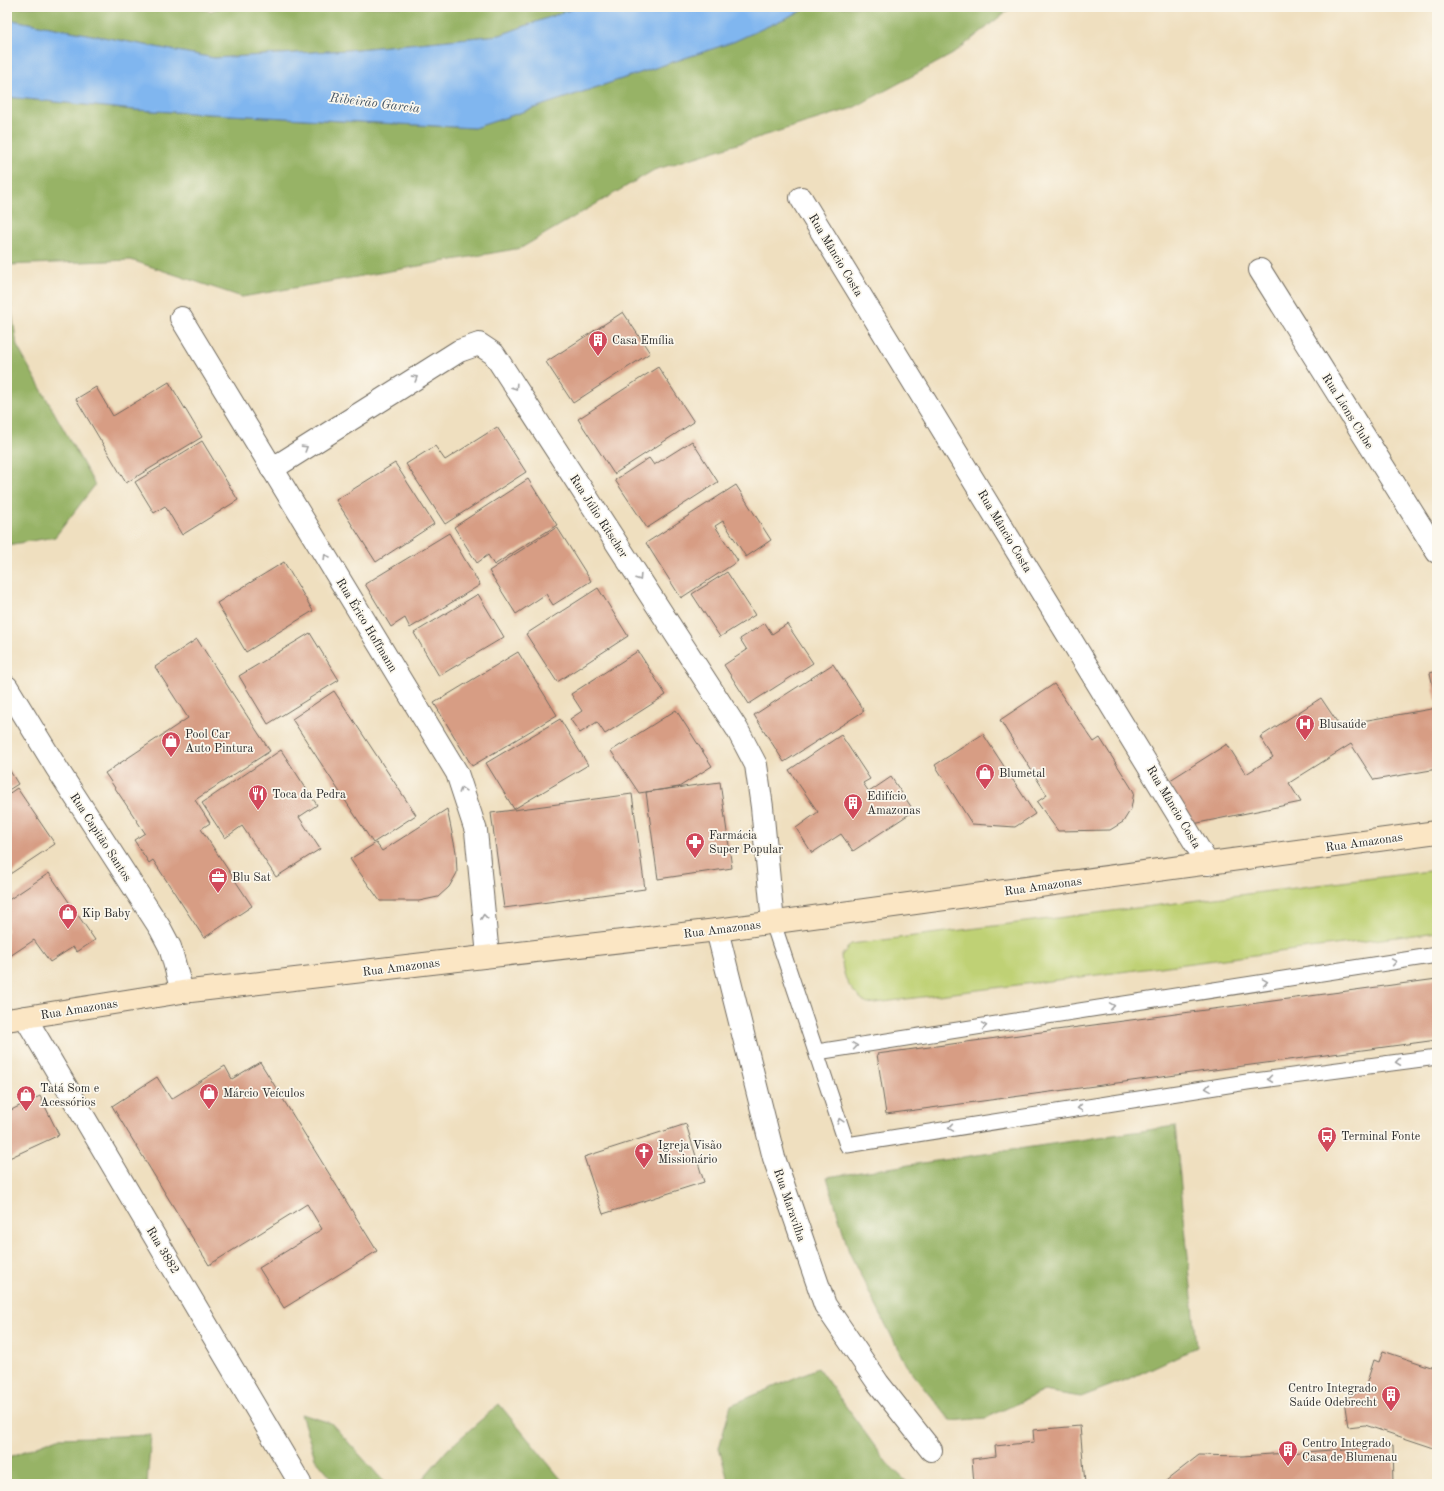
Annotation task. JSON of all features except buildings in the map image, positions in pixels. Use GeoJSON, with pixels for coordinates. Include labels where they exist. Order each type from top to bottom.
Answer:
{"type":"FeatureCollection","features":[{"type":"Feature","properties":{"kind":"main road","name":"Rua Amazonas"},"geometry":{"type":"LineString","coordinates":[[16,1018],[182,992],[773,923],[1437,832]]}},
{"type":"Feature","properties":{"kind":"street","name":"Rua Mâncio Costa"},"geometry":{"type":"LineString","coordinates":[[801,198],[1208,864]]}},
{"type":"Feature","properties":{"kind":"street","name":"Rua Lions Clube"},"geometry":{"type":"LineString","coordinates":[[1260,270],[1437,552]]}},
{"type":"Feature","properties":{"kind":"street","name":"Rua Érico Hoffmann"},"geometry":{"type":"LineString","coordinates":[[181,318],[457,773],[476,831],[488,956]]}},
{"type":"Feature","properties":{"kind":"street","name":"Rua Júlio Ritscher"},"geometry":{"type":"LineString","coordinates":[[272,469],[459,350],[479,344],[494,354],[737,729],[756,765],[762,808],[773,923]]}},
{"type":"Feature","properties":{"kind":"street","name":"Rua Capitão Santos"},"geometry":{"type":"LineString","coordinates":[[7,687],[160,928],[170,947],[182,992]]}},
{"type":"Feature","properties":{"kind":"street","name":"Rua Maravilha"},"geometry":{"type":"LineString","coordinates":[[717,930],[774,1158],[825,1305],[878,1383],[931,1450]]}},
{"type":"Feature","properties":{"kind":"street","name":"Rua 3882"},"geometry":{"type":"LineString","coordinates":[[16,1018],[300,1483]]}},
{"type":"Feature","properties":{"kind":"lane"},"geometry":{"type":"LineString","coordinates":[[773,923],[848,1145],[1247,1082],[1437,1057]]}},
{"type":"Feature","properties":{"kind":"lane"},"geometry":{"type":"LineString","coordinates":[[817,1052],[1437,955]]}},
{"type":"Feature","properties":{"kind":"green space"},"geometry":{"type":"Polygon","coordinates":[[[7,7],[187,7],[211,11],[221,7],[578,7],[500,35],[348,50],[214,58],[7,19],[7,7]]]}},
{"type":"Feature","properties":{"kind":"green space"},"geometry":{"type":"Polygon","coordinates":[[[810,7],[1012,7],[953,54],[853,108],[654,170],[521,248],[242,297],[131,260],[7,265],[7,97],[135,110],[474,128],[733,42],[810,7]]]}},
{"type":"Feature","properties":{"kind":"green space"},"geometry":{"type":"Polygon","coordinates":[[[7,278],[17,346],[95,485],[55,537],[7,545],[7,278]]]}},
{"type":"Feature","properties":{"kind":"green space"},"geometry":{"type":"Polygon","coordinates":[[[1437,870],[1437,932],[867,1004],[851,988],[842,965],[841,956],[851,944],[1437,870]]]}},
{"type":"Feature","properties":{"kind":"green space"},"geometry":{"type":"Polygon","coordinates":[[[1175,1126],[1197,1347],[1133,1377],[1081,1397],[1044,1391],[986,1418],[951,1421],[906,1365],[849,1252],[827,1177],[1175,1126]]]}},
{"type":"Feature","properties":{"kind":"green space"},"geometry":{"type":"Polygon","coordinates":[[[818,1368],[887,1463],[909,1484],[729,1484],[719,1448],[731,1405],[818,1368]]]}},
{"type":"Feature","properties":{"kind":"green space"},"geometry":{"type":"Polygon","coordinates":[[[499,1404],[565,1484],[418,1484],[448,1449],[499,1404]]]}},
{"type":"Feature","properties":{"kind":"green space"},"geometry":{"type":"Polygon","coordinates":[[[301,1414],[331,1423],[386,1484],[337,1484],[315,1458],[301,1414]]]}},
{"type":"Feature","properties":{"kind":"green space"},"geometry":{"type":"Polygon","coordinates":[[[151,1435],[147,1484],[7,1484],[7,1458],[58,1438],[151,1435]]]}},
{"type":"Feature","properties":{"kind":"water","name":"Ribeirão Garcia"},"geometry":{"type":"Polygon","coordinates":[[[578,7],[810,7],[733,42],[474,128],[135,110],[7,97],[7,19],[214,58],[348,50],[500,35],[578,7]]]}},
{"type":"Feature","properties":{"kind":"place","name":"Casa Emília"},"geometry":{"type":"Point","coordinates":[598,357]}},
{"type":"Feature","properties":{"kind":"place","name":"Blusaúde"},"geometry":{"type":"Point","coordinates":[1305,741]}},
{"type":"Feature","properties":{"kind":"place","name":"Pool Car Auto Pintura"},"geometry":{"type":"Point","coordinates":[171,758]}},
{"type":"Feature","properties":{"kind":"place","name":"Blumetal"},"geometry":{"type":"Point","coordinates":[985,790]}},
{"type":"Feature","properties":{"kind":"place","name":"Toca da Pedra"},"geometry":{"type":"Point","coordinates":[258,811]}},
{"type":"Feature","properties":{"kind":"place","name":"Edifício Amazonas"},"geometry":{"type":"Point","coordinates":[853,820]}},
{"type":"Feature","properties":{"kind":"place","name":"Farmácia Super Popular"},"geometry":{"type":"Point","coordinates":[695,859]}},
{"type":"Feature","properties":{"kind":"place","name":"Blu Sat"},"geometry":{"type":"Point","coordinates":[218,894]}},
{"type":"Feature","properties":{"kind":"place","name":"Kip Baby"},"geometry":{"type":"Point","coordinates":[68,930]}},
{"type":"Feature","properties":{"kind":"place","name":"Márcio Veículos"},"geometry":{"type":"Point","coordinates":[209,1110]}},
{"type":"Feature","properties":{"kind":"place","name":"Tatá Som e Acessórios"},"geometry":{"type":"Point","coordinates":[26,1112]}},
{"type":"Feature","properties":{"kind":"place","name":"Terminal Fonte"},"geometry":{"type":"Point","coordinates":[1327,1153]}},
{"type":"Feature","properties":{"kind":"place","name":"Igreja Visão Missionário"},"geometry":{"type":"Point","coordinates":[644,1169]}},
{"type":"Feature","properties":{"kind":"place","name":"Centro Integrado Saúde Odebrecht"},"geometry":{"type":"Point","coordinates":[1391,1412]}},
{"type":"Feature","properties":{"kind":"place","name":"Centro Integrado Casa de Blumenau"},"geometry":{"type":"Point","coordinates":[1288,1467]}}]}
